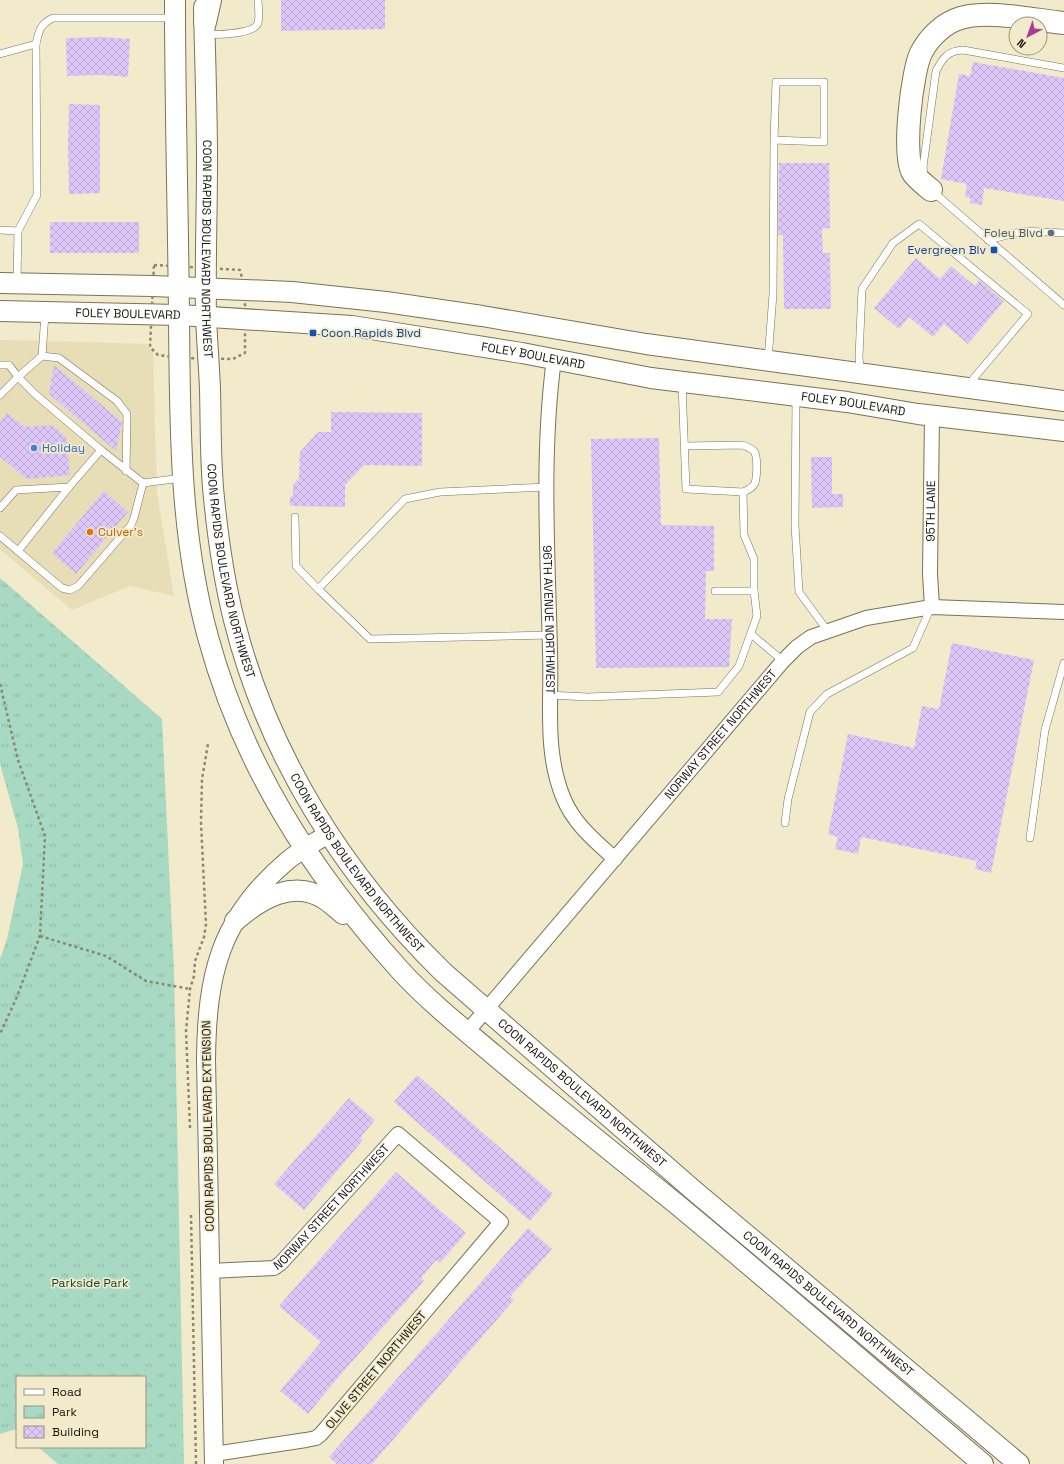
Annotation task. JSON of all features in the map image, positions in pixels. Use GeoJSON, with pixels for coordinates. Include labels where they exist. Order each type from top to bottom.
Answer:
{"type":"FeatureCollection","features":[{"type":"Feature","properties":{"kind":"highway"},"geometry":{"type":"LineString","coordinates":[[205,29],[210,0]]}},
{"type":"Feature","properties":{"kind":"highway"},"geometry":{"type":"LineString","coordinates":[[931,190],[913,173],[908,160],[907,134],[917,67],[921,54],[930,40],[942,27],[955,20],[971,15],[984,14],[1064,23]]}},
{"type":"Feature","properties":{"kind":"main road","name":"COON RAPIDS BOULEVARD NORTHWEST"},"geometry":{"type":"LineString","coordinates":[[204,0],[206,317],[213,497],[222,558],[235,622],[248,666],[277,739],[302,791],[328,834],[365,888],[390,917],[434,963],[692,1189],[1019,1464]]}},
{"type":"Feature","properties":{"kind":"main road","name":"COON RAPIDS BOULEVARD NORTHWEST"},"geometry":{"type":"LineString","coordinates":[[175,9],[182,478],[186,524],[195,578],[208,636],[220,677],[238,722],[276,804],[304,850],[330,885],[400,970],[432,1002],[550,1102],[682,1209],[983,1464]]}},
{"type":"Feature","properties":{"kind":"main road"},"geometry":{"type":"LineString","coordinates":[[9,283],[178,287],[292,292],[386,302],[482,316],[646,344],[1064,401]]}},
{"type":"Feature","properties":{"kind":"main road","name":"FOLEY BOULEVARD"},"geometry":{"type":"LineString","coordinates":[[0,311],[179,314],[352,326],[522,353],[651,378],[1064,431]]}},
{"type":"Feature","properties":{"kind":"main road"},"geometry":{"type":"LineString","coordinates":[[235,921],[254,904],[286,892],[298,891],[313,894],[326,900],[385,951]]}},
{"type":"Feature","properties":{"kind":"street","name":"96TH AVENUE NORTHWEST"},"geometry":{"type":"LineString","coordinates":[[554,359],[548,413],[547,487],[550,635],[549,695],[552,755],[556,777],[563,799],[588,834],[615,859]]}},
{"type":"Feature","properties":{"kind":"street","name":"95TH LANE"},"geometry":{"type":"LineString","coordinates":[[932,415],[930,574],[932,607]]}},
{"type":"Feature","properties":{"kind":"street","name":"NORWAY STREET NORTHWEST"},"geometry":{"type":"LineString","coordinates":[[467,1032],[487,1011],[783,661],[797,647],[811,637],[826,630],[866,618],[932,607],[1064,612]]}},
{"type":"Feature","properties":{"kind":"street","name":"COON RAPIDS BOULEVARD EXTENSION"},"geometry":{"type":"LineString","coordinates":[[214,1459],[206,1018],[212,981],[218,957],[235,921],[247,903],[274,873],[289,860],[328,834]]}},
{"type":"Feature","properties":{"kind":"street","name":"NORWAY STREET NORTHWEST"},"geometry":{"type":"LineString","coordinates":[[210,1271],[274,1268],[287,1259],[398,1134]]}},
{"type":"Feature","properties":{"kind":"street","name":"OLIVE STREET NORTHWEST"},"geometry":{"type":"LineString","coordinates":[[214,1459],[316,1438],[322,1434],[501,1222],[398,1134]]}},
{"type":"Feature","properties":{"kind":"lane"},"geometry":{"type":"LineString","coordinates":[[205,29],[247,31],[255,27],[258,23],[258,0]]}},
{"type":"Feature","properties":{"kind":"lane"},"geometry":{"type":"LineString","coordinates":[[9,283],[18,231],[37,195],[36,44],[44,22],[53,18],[175,9]]}},
{"type":"Feature","properties":{"kind":"lane"},"geometry":{"type":"LineString","coordinates":[[0,54],[36,44]]}},
{"type":"Feature","properties":{"kind":"lane"},"geometry":{"type":"LineString","coordinates":[[1064,68],[963,50],[953,51],[942,60],[936,71],[923,167],[924,178],[931,190],[1064,305]]}},
{"type":"Feature","properties":{"kind":"lane"},"geometry":{"type":"LineString","coordinates":[[768,360],[773,294],[774,140],[776,82],[824,82],[824,142],[774,140]]}},
{"type":"Feature","properties":{"kind":"lane"},"geometry":{"type":"LineString","coordinates":[[860,372],[859,356],[862,289],[893,243],[919,224],[1028,314],[966,387]]}},
{"type":"Feature","properties":{"kind":"lane"},"geometry":{"type":"LineString","coordinates":[[0,230],[18,231]]}},
{"type":"Feature","properties":{"kind":"lane"},"geometry":{"type":"LineString","coordinates":[[988,240],[1023,231],[1064,233]]}},
{"type":"Feature","properties":{"kind":"lane"},"geometry":{"type":"LineString","coordinates":[[0,395],[42,356],[45,312]]}},
{"type":"Feature","properties":{"kind":"lane"},"geometry":{"type":"LineString","coordinates":[[42,356],[59,358],[117,401],[127,414],[126,471]]}},
{"type":"Feature","properties":{"kind":"lane"},"geometry":{"type":"LineString","coordinates":[[0,365],[9,365],[18,377],[36,395],[126,471],[143,483],[182,478]]}},
{"type":"Feature","properties":{"kind":"lane"},"geometry":{"type":"LineString","coordinates":[[682,381],[686,489],[743,492],[750,489],[755,484],[756,458],[750,447],[743,445],[685,446]]}},
{"type":"Feature","properties":{"kind":"lane"},"geometry":{"type":"LineString","coordinates":[[796,396],[795,525],[799,592],[826,630]]}},
{"type":"Feature","properties":{"kind":"lane"},"geometry":{"type":"LineString","coordinates":[[18,551],[69,486],[101,450]]}},
{"type":"Feature","properties":{"kind":"lane"},"geometry":{"type":"LineString","coordinates":[[0,536],[62,588],[70,590],[78,586],[130,524],[134,518],[143,483]]}},
{"type":"Feature","properties":{"kind":"lane"},"geometry":{"type":"LineString","coordinates":[[0,508],[16,490],[69,486]]}},
{"type":"Feature","properties":{"kind":"lane"},"geometry":{"type":"LineString","coordinates":[[318,589],[405,498],[440,492],[547,487]]}},
{"type":"Feature","properties":{"kind":"lane"},"geometry":{"type":"LineString","coordinates":[[549,695],[588,697],[718,692],[739,666],[757,616],[754,591],[754,559],[744,535],[743,492]]}},
{"type":"Feature","properties":{"kind":"lane"},"geometry":{"type":"LineString","coordinates":[[295,517],[296,566],[370,639],[550,635]]}},
{"type":"Feature","properties":{"kind":"lane"},"geometry":{"type":"LineString","coordinates":[[715,592],[754,591]]}},
{"type":"Feature","properties":{"kind":"lane"},"geometry":{"type":"LineString","coordinates":[[785,824],[788,799],[810,712],[827,694],[913,648],[932,607]]}},
{"type":"Feature","properties":{"kind":"lane"},"geometry":{"type":"LineString","coordinates":[[751,634],[783,661]]}},
{"type":"Feature","properties":{"kind":"lane"},"geometry":{"type":"LineString","coordinates":[[1030,838],[1045,730],[1060,685],[1064,663]]}},
{"type":"Feature","properties":{"kind":"path"},"geometry":{"type":"LineString","coordinates":[[0,684],[18,760],[45,836],[40,936],[16,999],[0,1034]]}},
{"type":"Feature","properties":{"kind":"path"},"geometry":{"type":"LineString","coordinates":[[40,936],[106,956],[146,981],[190,989]]}},
{"type":"Feature","properties":{"kind":"shaded area"},"geometry":{"type":"Polygon","coordinates":[[[0,340],[151,344],[146,345],[153,351],[157,494],[174,596],[130,586],[72,610],[0,549],[0,340]]]}},
{"type":"Feature","properties":{"kind":"green space","name":"Parkside Park"},"geometry":{"type":"Polygon","coordinates":[[[0,578],[162,719],[174,972],[184,1464],[58,1464],[39,1448],[146,1448],[146,1376],[16,1376],[16,1429],[0,1434],[0,959],[7,939],[23,864],[18,828],[0,764],[0,578]]]}},
{"type":"Feature","properties":{"kind":"building"},"geometry":{"type":"Polygon","coordinates":[[[281,0],[385,0],[385,29],[281,31],[281,0]]]}},
{"type":"Feature","properties":{"kind":"building"},"geometry":{"type":"Polygon","coordinates":[[[101,37],[130,39],[128,77],[101,75],[67,76],[66,38],[101,37]]]}},
{"type":"Feature","properties":{"kind":"building"},"geometry":{"type":"Polygon","coordinates":[[[973,62],[1064,78],[1064,201],[984,188],[982,205],[970,203],[970,198],[965,197],[967,184],[941,179],[959,74],[970,76],[973,62]]]}},
{"type":"Feature","properties":{"kind":"building"},"geometry":{"type":"Polygon","coordinates":[[[69,104],[100,105],[100,193],[69,194],[69,104]]]}},
{"type":"Feature","properties":{"kind":"building"},"geometry":{"type":"Polygon","coordinates":[[[779,163],[829,163],[830,228],[822,229],[823,253],[830,253],[831,309],[784,309],[783,235],[778,235],[779,163]]]}},
{"type":"Feature","properties":{"kind":"building"},"geometry":{"type":"Polygon","coordinates":[[[50,222],[139,222],[139,253],[50,253],[50,222]]]}},
{"type":"Feature","properties":{"kind":"building"},"geometry":{"type":"Polygon","coordinates":[[[916,258],[940,279],[951,266],[975,286],[979,280],[1004,301],[968,344],[944,324],[933,337],[909,317],[899,329],[874,308],[916,258]]]}},
{"type":"Feature","properties":{"kind":"building","name":"Holiday"},"geometry":{"type":"Polygon","coordinates":[[[54,365],[122,422],[116,451],[49,394],[54,365]]]}},
{"type":"Feature","properties":{"kind":"building"},"geometry":{"type":"Polygon","coordinates":[[[331,412],[422,413],[422,466],[364,465],[345,485],[345,507],[290,506],[290,498],[293,495],[293,485],[299,478],[300,452],[318,432],[331,432],[331,412]]]}},
{"type":"Feature","properties":{"kind":"building","name":"Holiday"},"geometry":{"type":"Polygon","coordinates":[[[7,413],[25,427],[52,425],[66,437],[70,475],[27,479],[0,457],[0,422],[7,413]]]}},
{"type":"Feature","properties":{"kind":"building"},"geometry":{"type":"Polygon","coordinates":[[[659,438],[661,525],[714,526],[714,571],[706,571],[705,619],[732,619],[729,667],[596,668],[591,439],[659,438]]]}},
{"type":"Feature","properties":{"kind":"building"},"geometry":{"type":"Polygon","coordinates":[[[811,457],[832,457],[832,494],[843,494],[843,507],[812,508],[811,457]]]}},
{"type":"Feature","properties":{"kind":"building","name":"Culver's"},"geometry":{"type":"Polygon","coordinates":[[[104,491],[128,512],[76,574],[52,553],[104,491]]]}},
{"type":"Feature","properties":{"kind":"building"},"geometry":{"type":"Polygon","coordinates":[[[952,643],[1034,660],[991,873],[975,869],[977,861],[861,837],[858,854],[835,849],[838,837],[828,834],[848,734],[914,748],[922,706],[939,709],[952,643]]]}},
{"type":"Feature","properties":{"kind":"building"},"geometry":{"type":"Polygon","coordinates":[[[417,1075],[553,1194],[530,1221],[394,1102],[417,1075]]]}},
{"type":"Feature","properties":{"kind":"building"},"geometry":{"type":"Polygon","coordinates":[[[349,1098],[375,1120],[360,1138],[363,1140],[304,1210],[274,1184],[349,1098]]]}},
{"type":"Feature","properties":{"kind":"building"},"geometry":{"type":"Polygon","coordinates":[[[396,1172],[466,1233],[440,1263],[436,1260],[421,1278],[424,1281],[341,1374],[308,1414],[280,1391],[321,1342],[279,1306],[396,1172]]]}},
{"type":"Feature","properties":{"kind":"building"},"geometry":{"type":"Polygon","coordinates":[[[528,1228],[552,1249],[510,1297],[514,1300],[372,1464],[337,1464],[329,1457],[528,1228]]]}},
{"type":"Feature","properties":{"kind":"place","name":"Foley Blvd"},"geometry":{"type":"Point","coordinates":[1051,233]}},
{"type":"Feature","properties":{"kind":"place","name":"Evergreen Blv"},"geometry":{"type":"Point","coordinates":[994,250]}},
{"type":"Feature","properties":{"kind":"place","name":"Coon Rapids Blvd"},"geometry":{"type":"Point","coordinates":[313,333]}},
{"type":"Feature","properties":{"kind":"place","name":"Holiday"},"geometry":{"type":"Point","coordinates":[34,448]}},
{"type":"Feature","properties":{"kind":"place","name":"Culver's"},"geometry":{"type":"Point","coordinates":[90,532]}}]}
